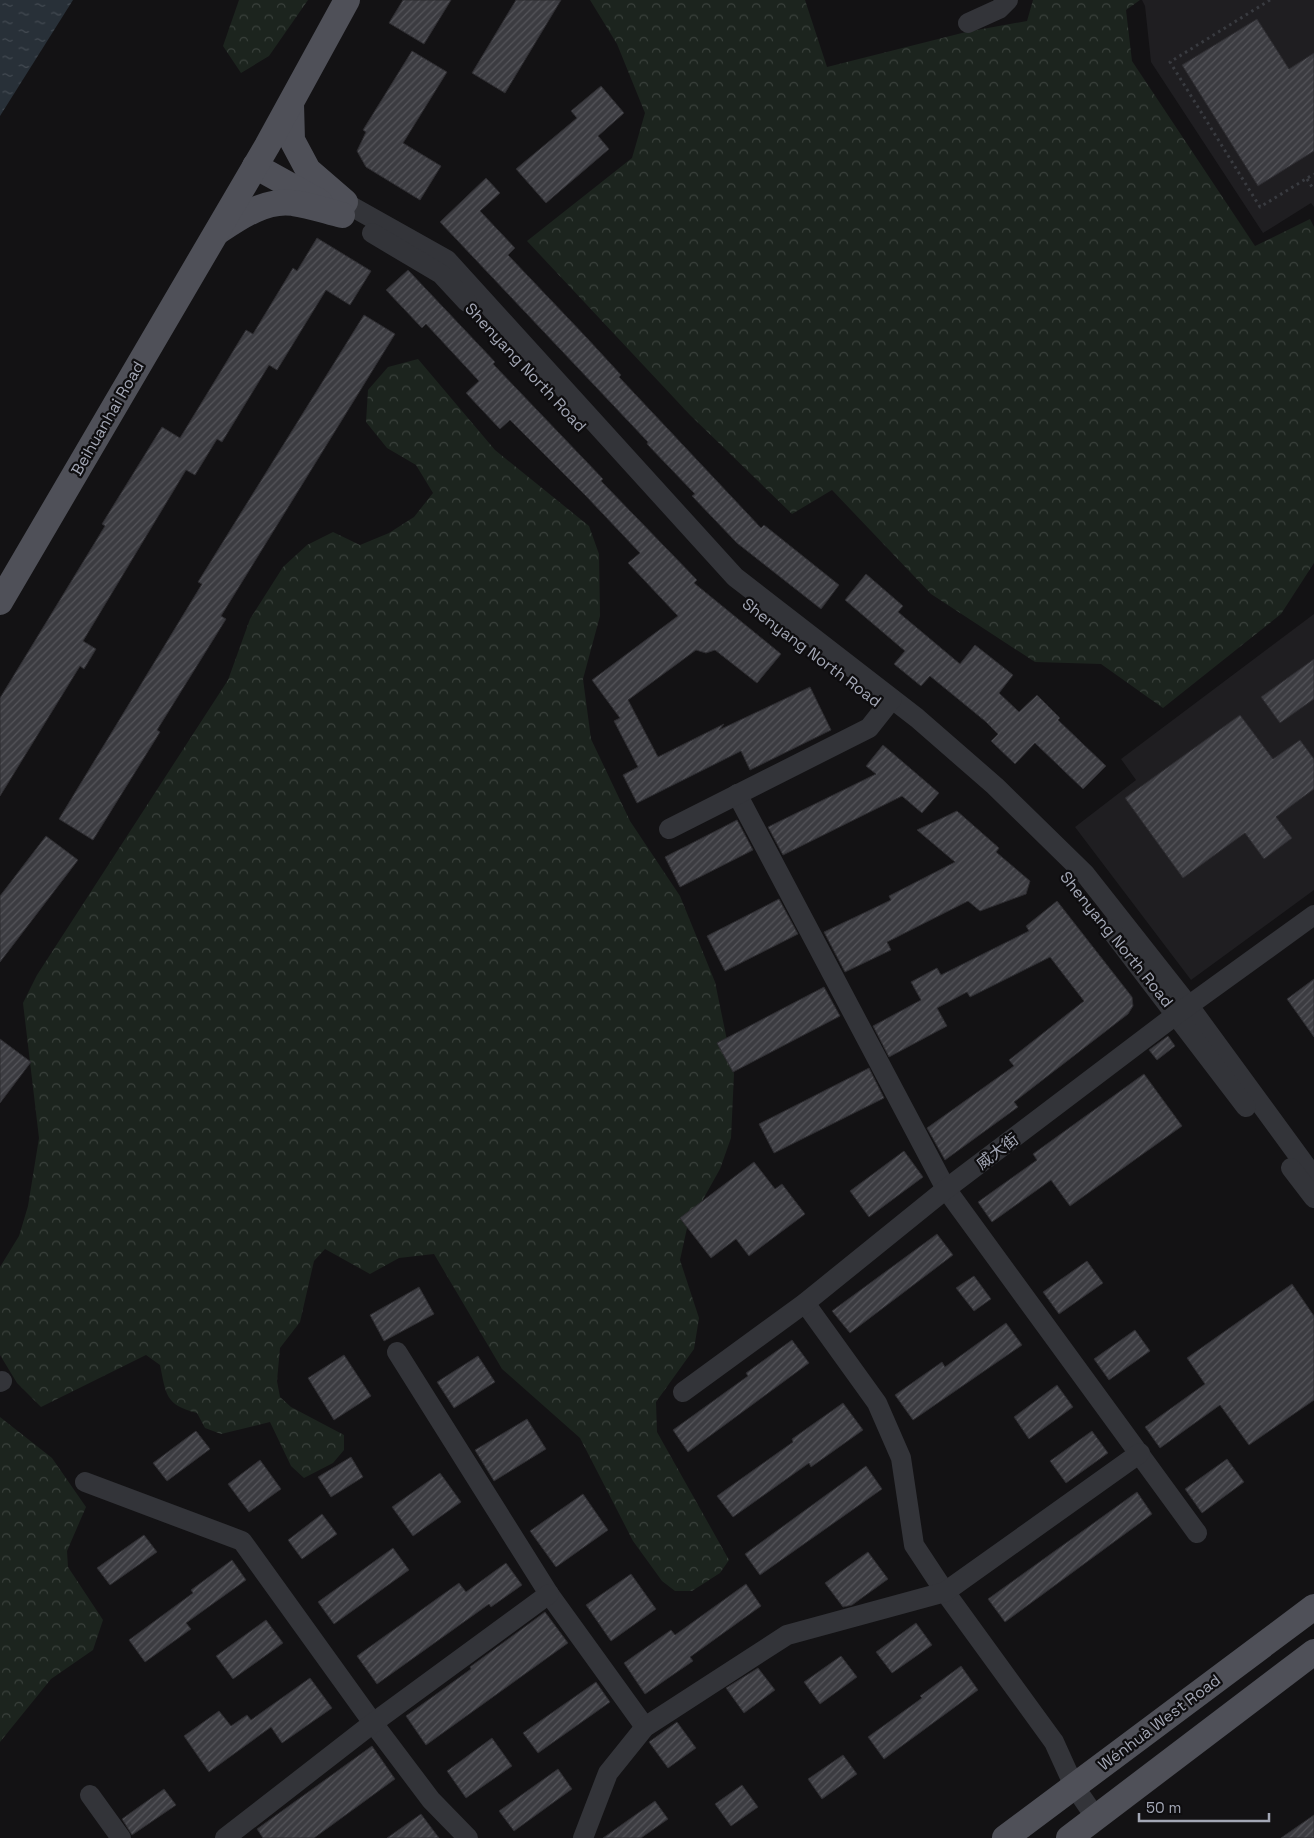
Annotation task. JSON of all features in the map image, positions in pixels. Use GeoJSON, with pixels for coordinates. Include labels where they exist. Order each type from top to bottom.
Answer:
{"type":"FeatureCollection","features":[{"type":"Feature","properties":{"kind":"main road"},"geometry":{"type":"LineString","coordinates":[[258,160],[347,0]]}},
{"type":"Feature","properties":{"kind":"main road"},"geometry":{"type":"LineString","coordinates":[[291,102],[292,140],[308,170],[343,209]]}},
{"type":"Feature","properties":{"kind":"main road","name":"Shenyang North Road"},"geometry":{"type":"LineString","coordinates":[[258,160],[343,209]]}},
{"type":"Feature","properties":{"kind":"main road","name":"Beihuanhai Road"},"geometry":{"type":"LineString","coordinates":[[0,602],[258,160]]}},
{"type":"Feature","properties":{"kind":"main road"},"geometry":{"type":"LineString","coordinates":[[214,235],[245,214],[270,204],[292,202],[343,209]]}},
{"type":"Feature","properties":{"kind":"main road","name":"Wénhuà West Road"},"geometry":{"type":"LineString","coordinates":[[1004,1838],[1314,1607]]}},
{"type":"Feature","properties":{"kind":"main road"},"geometry":{"type":"LineString","coordinates":[[1069,1838],[1314,1652]]}},
{"type":"Feature","properties":{"kind":"street"},"geometry":{"type":"LineString","coordinates":[[968,23],[999,8],[1008,0]]}},
{"type":"Feature","properties":{"kind":"street","name":"Shenyang North Road"},"geometry":{"type":"LineString","coordinates":[[343,209],[447,260],[735,577],[889,703],[914,730],[985,793],[1073,880],[1183,1010],[1314,1177]]}},
{"type":"Feature","properties":{"kind":"street"},"geometry":{"type":"LineString","coordinates":[[669,829],[870,728],[889,703]]}},
{"type":"Feature","properties":{"kind":"street"},"geometry":{"type":"LineString","coordinates":[[737,794],[946,1189],[1197,1533]]}},
{"type":"Feature","properties":{"kind":"street","name":"威大街"},"geometry":{"type":"LineString","coordinates":[[683,1392],[806,1303],[946,1189],[1183,1010],[1314,915]]}},
{"type":"Feature","properties":{"kind":"street","name":"Shenyang North Road"},"geometry":{"type":"LineString","coordinates":[[1183,1010],[1314,1198]]}},
{"type":"Feature","properties":{"kind":"street"},"geometry":{"type":"LineString","coordinates":[[806,1303],[877,1403],[901,1458],[914,1545],[945,1592],[1054,1742],[1074,1786],[1096,1818]]}},
{"type":"Feature","properties":{"kind":"street"},"geometry":{"type":"LineString","coordinates":[[397,1352],[549,1594],[646,1727]]}},
{"type":"Feature","properties":{"kind":"street"},"geometry":{"type":"LineString","coordinates":[[583,1838],[608,1773],[646,1727],[787,1635],[945,1592],[1140,1453]]}},
{"type":"Feature","properties":{"kind":"street"},"geometry":{"type":"LineString","coordinates":[[84,1482],[242,1541],[431,1800],[468,1838]]}},
{"type":"Feature","properties":{"kind":"street"},"geometry":{"type":"LineString","coordinates":[[234,1835],[373,1723],[549,1594]]}},
{"type":"Feature","properties":{"kind":"street"},"geometry":{"type":"LineString","coordinates":[[90,1795],[121,1838]]}},
{"type":"Feature","properties":{"kind":"path"},"geometry":{"type":"LineString","coordinates":[[1270,0],[1170,62],[1260,207],[1314,174]]}},
{"type":"Feature","properties":{"kind":"path"},"geometry":{"type":"LineString","coordinates":[[1307,179],[1314,190]]}},
{"type":"Feature","properties":{"kind":"shaded area"},"geometry":{"type":"Polygon","coordinates":[[[1142,0],[1314,0],[1314,207],[1311,203],[1263,233],[1151,62],[1145,6],[1142,0]]]}},
{"type":"Feature","properties":{"kind":"shaded area"},"geometry":{"type":"Polygon","coordinates":[[[1314,614],[1314,890],[1191,980],[1075,827],[1136,780],[1121,759],[1314,614]]]}},
{"type":"Feature","properties":{"kind":"green space"},"geometry":{"type":"Polygon","coordinates":[[[239,0],[308,0],[269,56],[241,73],[223,46],[239,0]]]}},
{"type":"Feature","properties":{"kind":"green space"},"geometry":{"type":"Polygon","coordinates":[[[590,0],[805,0],[827,67],[966,32],[1027,21],[1033,0],[1140,0],[1126,10],[1132,61],[1255,246],[1310,219],[1314,227],[1314,563],[1281,614],[1163,708],[1101,664],[1035,662],[931,594],[832,490],[792,514],[690,415],[527,241],[632,158],[645,113],[617,44],[590,0]]]}},
{"type":"Feature","properties":{"kind":"green space"},"geometry":{"type":"Polygon","coordinates":[[[418,359],[495,450],[589,526],[599,554],[600,616],[583,679],[591,739],[630,821],[680,896],[715,982],[734,1074],[731,1138],[720,1169],[687,1228],[680,1260],[699,1318],[694,1349],[656,1402],[657,1432],[729,1560],[720,1573],[692,1591],[675,1591],[662,1581],[633,1541],[580,1438],[502,1369],[434,1254],[399,1258],[370,1274],[325,1249],[314,1261],[300,1322],[280,1348],[277,1381],[280,1397],[291,1407],[344,1435],[344,1450],[333,1463],[304,1478],[291,1466],[270,1422],[221,1434],[205,1428],[197,1413],[186,1410],[173,1402],[166,1391],[160,1365],[146,1355],[41,1407],[17,1383],[0,1355],[0,1267],[19,1236],[28,1206],[39,1138],[23,1003],[37,975],[228,680],[250,619],[283,567],[307,545],[333,532],[360,545],[389,533],[414,517],[433,493],[416,465],[387,448],[366,422],[368,390],[388,367],[418,359]]]}},
{"type":"Feature","properties":{"kind":"green space"},"geometry":{"type":"Polygon","coordinates":[[[0,1417],[52,1458],[86,1507],[67,1551],[68,1567],[103,1620],[93,1650],[51,1679],[0,1742],[0,1417]]]}},
{"type":"Feature","properties":{"kind":"water"},"geometry":{"type":"Polygon","coordinates":[[[0,0],[73,0],[0,116],[0,0]]]}},
{"type":"Feature","properties":{"kind":"building"},"geometry":{"type":"Polygon","coordinates":[[[403,0],[451,0],[424,44],[389,23],[403,0]]]}},
{"type":"Feature","properties":{"kind":"building"},"geometry":{"type":"Polygon","coordinates":[[[516,0],[561,0],[505,93],[472,73],[516,0]]]}},
{"type":"Feature","properties":{"kind":"building"},"geometry":{"type":"Polygon","coordinates":[[[1257,19],[1289,69],[1314,53],[1314,151],[1258,186],[1182,65],[1257,19]]]}},
{"type":"Feature","properties":{"kind":"building"},"geometry":{"type":"Polygon","coordinates":[[[412,51],[447,72],[403,143],[441,166],[420,200],[366,167],[357,151],[366,132],[363,130],[412,51]]]}},
{"type":"Feature","properties":{"kind":"building"},"geometry":{"type":"Polygon","coordinates":[[[601,86],[624,113],[598,136],[609,149],[546,203],[516,169],[577,118],[571,111],[601,86]]]}},
{"type":"Feature","properties":{"kind":"building"},"geometry":{"type":"Polygon","coordinates":[[[486,178],[500,193],[480,211],[515,248],[508,255],[621,375],[619,377],[761,528],[764,525],[839,585],[821,609],[737,543],[692,496],[695,494],[647,444],[648,442],[440,222],[486,178]]]}},
{"type":"Feature","properties":{"kind":"building"},"geometry":{"type":"Polygon","coordinates":[[[317,238],[371,271],[350,305],[326,290],[277,370],[269,365],[222,442],[217,439],[195,475],[186,470],[83,641],[96,649],[84,669],[80,666],[0,796],[0,698],[105,526],[102,524],[162,427],[180,438],[246,330],[253,334],[293,268],[297,271],[317,238]]]}},
{"type":"Feature","properties":{"kind":"building"},"geometry":{"type":"Polygon","coordinates":[[[408,270],[495,362],[493,364],[603,479],[601,481],[697,580],[694,583],[781,654],[757,683],[715,650],[706,653],[696,650],[628,700],[658,757],[724,724],[719,730],[810,687],[831,730],[750,770],[741,751],[637,803],[623,775],[638,767],[614,721],[620,718],[592,680],[678,616],[628,563],[640,553],[586,496],[510,420],[500,429],[466,393],[479,381],[426,324],[422,328],[386,290],[408,270]]]}},
{"type":"Feature","properties":{"kind":"building"},"geometry":{"type":"Polygon","coordinates":[[[364,315],[395,334],[221,616],[226,619],[157,730],[160,732],[93,840],[59,819],[202,584],[198,582],[364,315]]]}},
{"type":"Feature","properties":{"kind":"building"},"geometry":{"type":"Polygon","coordinates":[[[866,574],[903,606],[898,612],[960,664],[975,645],[1013,675],[999,693],[1019,712],[1037,695],[1060,718],[1058,720],[1106,766],[1083,789],[1035,743],[1015,764],[991,741],[998,734],[985,721],[930,676],[921,686],[894,664],[905,651],[845,600],[866,574]]]}},
{"type":"Feature","properties":{"kind":"building"},"geometry":{"type":"Polygon","coordinates":[[[1314,659],[1314,699],[1280,723],[1261,697],[1314,659]]]}},
{"type":"Feature","properties":{"kind":"building"},"geometry":{"type":"Polygon","coordinates":[[[1240,715],[1273,759],[1300,740],[1314,759],[1314,789],[1276,817],[1292,838],[1264,859],[1245,833],[1183,878],[1125,798],[1240,715]]]}},
{"type":"Feature","properties":{"kind":"building"},"geometry":{"type":"Polygon","coordinates":[[[883,745],[939,793],[922,813],[902,796],[783,855],[768,827],[876,774],[866,766],[883,745]]]}},
{"type":"Feature","properties":{"kind":"building"},"geometry":{"type":"Polygon","coordinates":[[[957,811],[999,848],[996,852],[1030,881],[1026,894],[980,911],[968,901],[887,942],[891,950],[845,972],[824,932],[891,900],[889,896],[955,862],[917,830],[957,811]]]}},
{"type":"Feature","properties":{"kind":"building"},"geometry":{"type":"Polygon","coordinates":[[[737,820],[753,850],[680,887],[665,857],[737,820]]]}},
{"type":"Feature","properties":{"kind":"building"},"geometry":{"type":"Polygon","coordinates":[[[46,836],[78,860],[0,962],[0,896],[46,836]]]}},
{"type":"Feature","properties":{"kind":"building"},"geometry":{"type":"Polygon","coordinates":[[[779,899],[798,934],[725,971],[707,936],[779,899]]]}},
{"type":"Feature","properties":{"kind":"building"},"geometry":{"type":"Polygon","coordinates":[[[1057,901],[1132,997],[1133,1006],[1128,1014],[1014,1102],[1018,1107],[945,1160],[927,1128],[1014,1066],[1009,1060],[1084,1001],[1050,957],[970,997],[967,992],[937,1008],[947,1026],[889,1057],[873,1026],[921,1000],[911,982],[937,968],[941,975],[1029,931],[1026,926],[1057,901]]]}},
{"type":"Feature","properties":{"kind":"building"},"geometry":{"type":"Polygon","coordinates":[[[1314,979],[1314,1037],[1287,999],[1314,979]]]}},
{"type":"Feature","properties":{"kind":"building"},"geometry":{"type":"Polygon","coordinates":[[[824,987],[840,1016],[733,1072],[717,1043],[824,987]]]}},
{"type":"Feature","properties":{"kind":"building"},"geometry":{"type":"Polygon","coordinates":[[[1168,1036],[1175,1046],[1157,1060],[1149,1050],[1168,1036]]]}},
{"type":"Feature","properties":{"kind":"building"},"geometry":{"type":"Polygon","coordinates":[[[0,1039],[31,1062],[0,1103],[0,1039]]]}},
{"type":"Feature","properties":{"kind":"building"},"geometry":{"type":"Polygon","coordinates":[[[869,1068],[884,1098],[774,1153],[759,1124],[869,1068]]]}},
{"type":"Feature","properties":{"kind":"building"},"geometry":{"type":"Polygon","coordinates":[[[1144,1074],[1182,1126],[1070,1206],[1051,1180],[992,1222],[978,1202],[1037,1160],[1033,1154],[1144,1074]]]}},
{"type":"Feature","properties":{"kind":"building"},"geometry":{"type":"Polygon","coordinates":[[[904,1151],[923,1177],[869,1217],[850,1191],[904,1151]]]}},
{"type":"Feature","properties":{"kind":"building"},"geometry":{"type":"Polygon","coordinates":[[[754,1162],[775,1189],[782,1184],[805,1214],[749,1256],[736,1239],[711,1258],[680,1218],[754,1162]]]}},
{"type":"Feature","properties":{"kind":"building"},"geometry":{"type":"Polygon","coordinates":[[[937,1234],[953,1255],[850,1333],[832,1311],[937,1234]]]}},
{"type":"Feature","properties":{"kind":"building"},"geometry":{"type":"Polygon","coordinates":[[[1087,1261],[1103,1283],[1059,1314],[1043,1292],[1087,1261]]]}},
{"type":"Feature","properties":{"kind":"building"},"geometry":{"type":"Polygon","coordinates":[[[974,1276],[991,1299],[974,1311],[956,1288],[974,1276]]]}},
{"type":"Feature","properties":{"kind":"building"},"geometry":{"type":"Polygon","coordinates":[[[1292,1284],[1314,1316],[1314,1400],[1249,1445],[1220,1405],[1160,1448],[1145,1427],[1205,1384],[1187,1358],[1292,1284]]]}},
{"type":"Feature","properties":{"kind":"building"},"geometry":{"type":"Polygon","coordinates":[[[419,1287],[434,1314],[384,1341],[370,1315],[419,1287]]]}},
{"type":"Feature","properties":{"kind":"building"},"geometry":{"type":"Polygon","coordinates":[[[1006,1323],[1022,1345],[913,1420],[895,1395],[942,1362],[945,1367],[1006,1323]]]}},
{"type":"Feature","properties":{"kind":"building"},"geometry":{"type":"Polygon","coordinates":[[[1135,1330],[1150,1351],[1109,1380],[1094,1359],[1135,1330]]]}},
{"type":"Feature","properties":{"kind":"building"},"geometry":{"type":"Polygon","coordinates":[[[792,1340],[809,1363],[688,1452],[673,1430],[748,1376],[746,1373],[792,1340]]]}},
{"type":"Feature","properties":{"kind":"building"},"geometry":{"type":"Polygon","coordinates":[[[344,1355],[371,1396],[334,1420],[308,1378],[344,1355]]]}},
{"type":"Feature","properties":{"kind":"building"},"geometry":{"type":"Polygon","coordinates":[[[478,1356],[495,1382],[454,1408],[437,1382],[478,1356]]]}},
{"type":"Feature","properties":{"kind":"building"},"geometry":{"type":"Polygon","coordinates":[[[1057,1385],[1073,1407],[1029,1439],[1014,1417],[1057,1385]]]}},
{"type":"Feature","properties":{"kind":"building"},"geometry":{"type":"Polygon","coordinates":[[[843,1403],[863,1430],[811,1467],[809,1463],[733,1517],[717,1496],[793,1442],[792,1439],[843,1403]]]}},
{"type":"Feature","properties":{"kind":"building"},"geometry":{"type":"Polygon","coordinates":[[[527,1419],[546,1449],[494,1481],[475,1450],[527,1419]]]}},
{"type":"Feature","properties":{"kind":"building"},"geometry":{"type":"Polygon","coordinates":[[[196,1431],[210,1449],[167,1481],[153,1463],[196,1431]]]}},
{"type":"Feature","properties":{"kind":"building"},"geometry":{"type":"Polygon","coordinates":[[[1092,1431],[1108,1453],[1066,1483],[1050,1461],[1092,1431]]]}},
{"type":"Feature","properties":{"kind":"building"},"geometry":{"type":"Polygon","coordinates":[[[351,1457],[363,1477],[331,1497],[318,1477],[351,1457]]]}},
{"type":"Feature","properties":{"kind":"building"},"geometry":{"type":"Polygon","coordinates":[[[1227,1459],[1244,1482],[1202,1513],[1185,1489],[1227,1459]]]}},
{"type":"Feature","properties":{"kind":"building"},"geometry":{"type":"Polygon","coordinates":[[[260,1460],[281,1489],[249,1512],[228,1484],[260,1460]]]}},
{"type":"Feature","properties":{"kind":"building"},"geometry":{"type":"Polygon","coordinates":[[[866,1466],[882,1489],[760,1575],[745,1554],[866,1466]]]}},
{"type":"Feature","properties":{"kind":"building"},"geometry":{"type":"Polygon","coordinates":[[[440,1473],[461,1502],[413,1536],[392,1507],[440,1473]]]}},
{"type":"Feature","properties":{"kind":"building"},"geometry":{"type":"Polygon","coordinates":[[[1137,1492],[1152,1514],[1005,1622],[988,1599],[1137,1492]]]}},
{"type":"Feature","properties":{"kind":"building"},"geometry":{"type":"Polygon","coordinates":[[[583,1494],[608,1530],[556,1567],[530,1531],[583,1494]]]}},
{"type":"Feature","properties":{"kind":"building"},"geometry":{"type":"Polygon","coordinates":[[[322,1514],[337,1534],[302,1559],[288,1540],[322,1514]]]}},
{"type":"Feature","properties":{"kind":"building"},"geometry":{"type":"Polygon","coordinates":[[[144,1535],[157,1552],[110,1585],[97,1568],[144,1535]]]}},
{"type":"Feature","properties":{"kind":"building"},"geometry":{"type":"Polygon","coordinates":[[[393,1548],[409,1570],[334,1624],[318,1602],[393,1548]]]}},
{"type":"Feature","properties":{"kind":"building"},"geometry":{"type":"Polygon","coordinates":[[[868,1552],[888,1579],[852,1605],[843,1607],[825,1583],[868,1552]]]}},
{"type":"Feature","properties":{"kind":"building"},"geometry":{"type":"Polygon","coordinates":[[[232,1560],[246,1580],[186,1623],[191,1629],[145,1662],[129,1640],[193,1593],[191,1590],[232,1560]]]}},
{"type":"Feature","properties":{"kind":"building"},"geometry":{"type":"Polygon","coordinates":[[[506,1563],[522,1585],[491,1607],[489,1604],[377,1684],[357,1656],[459,1583],[466,1592],[506,1563]]]}},
{"type":"Feature","properties":{"kind":"building"},"geometry":{"type":"Polygon","coordinates":[[[631,1574],[656,1609],[611,1641],[586,1605],[631,1574]]]}},
{"type":"Feature","properties":{"kind":"building"},"geometry":{"type":"Polygon","coordinates":[[[746,1584],[761,1606],[690,1657],[693,1661],[645,1694],[624,1663],[671,1630],[675,1635],[746,1584]]]}},
{"type":"Feature","properties":{"kind":"building"},"geometry":{"type":"Polygon","coordinates":[[[545,1612],[568,1643],[426,1745],[406,1716],[545,1612]]]}},
{"type":"Feature","properties":{"kind":"building"},"geometry":{"type":"Polygon","coordinates":[[[266,1620],[283,1643],[233,1679],[216,1656],[266,1620]]]}},
{"type":"Feature","properties":{"kind":"building"},"geometry":{"type":"Polygon","coordinates":[[[916,1623],[932,1645],[892,1673],[876,1652],[916,1623]]]}},
{"type":"Feature","properties":{"kind":"building"},"geometry":{"type":"Polygon","coordinates":[[[841,1656],[857,1677],[820,1704],[804,1682],[841,1656]]]}},
{"type":"Feature","properties":{"kind":"building"},"geometry":{"type":"Polygon","coordinates":[[[961,1666],[978,1690],[884,1759],[868,1737],[922,1698],[920,1696],[961,1666]]]}},
{"type":"Feature","properties":{"kind":"building"},"geometry":{"type":"Polygon","coordinates":[[[758,1668],[775,1690],[744,1713],[726,1688],[758,1668]]]}},
{"type":"Feature","properties":{"kind":"building"},"geometry":{"type":"Polygon","coordinates":[[[310,1678],[332,1708],[282,1743],[271,1727],[209,1772],[184,1736],[219,1711],[231,1726],[247,1715],[251,1720],[310,1678]]]}},
{"type":"Feature","properties":{"kind":"building"},"geometry":{"type":"Polygon","coordinates":[[[596,1682],[610,1702],[538,1753],[523,1733],[596,1682]]]}},
{"type":"Feature","properties":{"kind":"building"},"geometry":{"type":"Polygon","coordinates":[[[677,1722],[696,1748],[668,1768],[649,1742],[677,1722]]]}},
{"type":"Feature","properties":{"kind":"building"},"geometry":{"type":"Polygon","coordinates":[[[492,1738],[512,1766],[466,1798],[447,1771],[492,1738]]]}},
{"type":"Feature","properties":{"kind":"building"},"geometry":{"type":"Polygon","coordinates":[[[372,1746],[395,1779],[314,1838],[263,1838],[257,1829],[372,1746]]]}},
{"type":"Feature","properties":{"kind":"building"},"geometry":{"type":"Polygon","coordinates":[[[843,1755],[857,1774],[822,1799],[808,1779],[843,1755]]]}},
{"type":"Feature","properties":{"kind":"building"},"geometry":{"type":"Polygon","coordinates":[[[558,1769],[572,1789],[514,1831],[499,1811],[558,1769]]]}},
{"type":"Feature","properties":{"kind":"building"},"geometry":{"type":"Polygon","coordinates":[[[742,1785],[758,1807],[731,1826],[715,1804],[742,1785]]]}},
{"type":"Feature","properties":{"kind":"building"},"geometry":{"type":"Polygon","coordinates":[[[164,1789],[176,1805],[132,1835],[122,1819],[164,1789]]]}},
{"type":"Feature","properties":{"kind":"building"},"geometry":{"type":"Polygon","coordinates":[[[655,1801],[668,1819],[641,1838],[603,1838],[655,1801]]]}},
{"type":"Feature","properties":{"kind":"building"},"geometry":{"type":"Polygon","coordinates":[[[421,1814],[439,1838],[387,1838],[421,1814]]]}},
{"type":"Feature","properties":{"kind":"building"},"geometry":{"type":"Polygon","coordinates":[[[1314,1815],[1314,1838],[1281,1838],[1314,1815]]]}}]}
